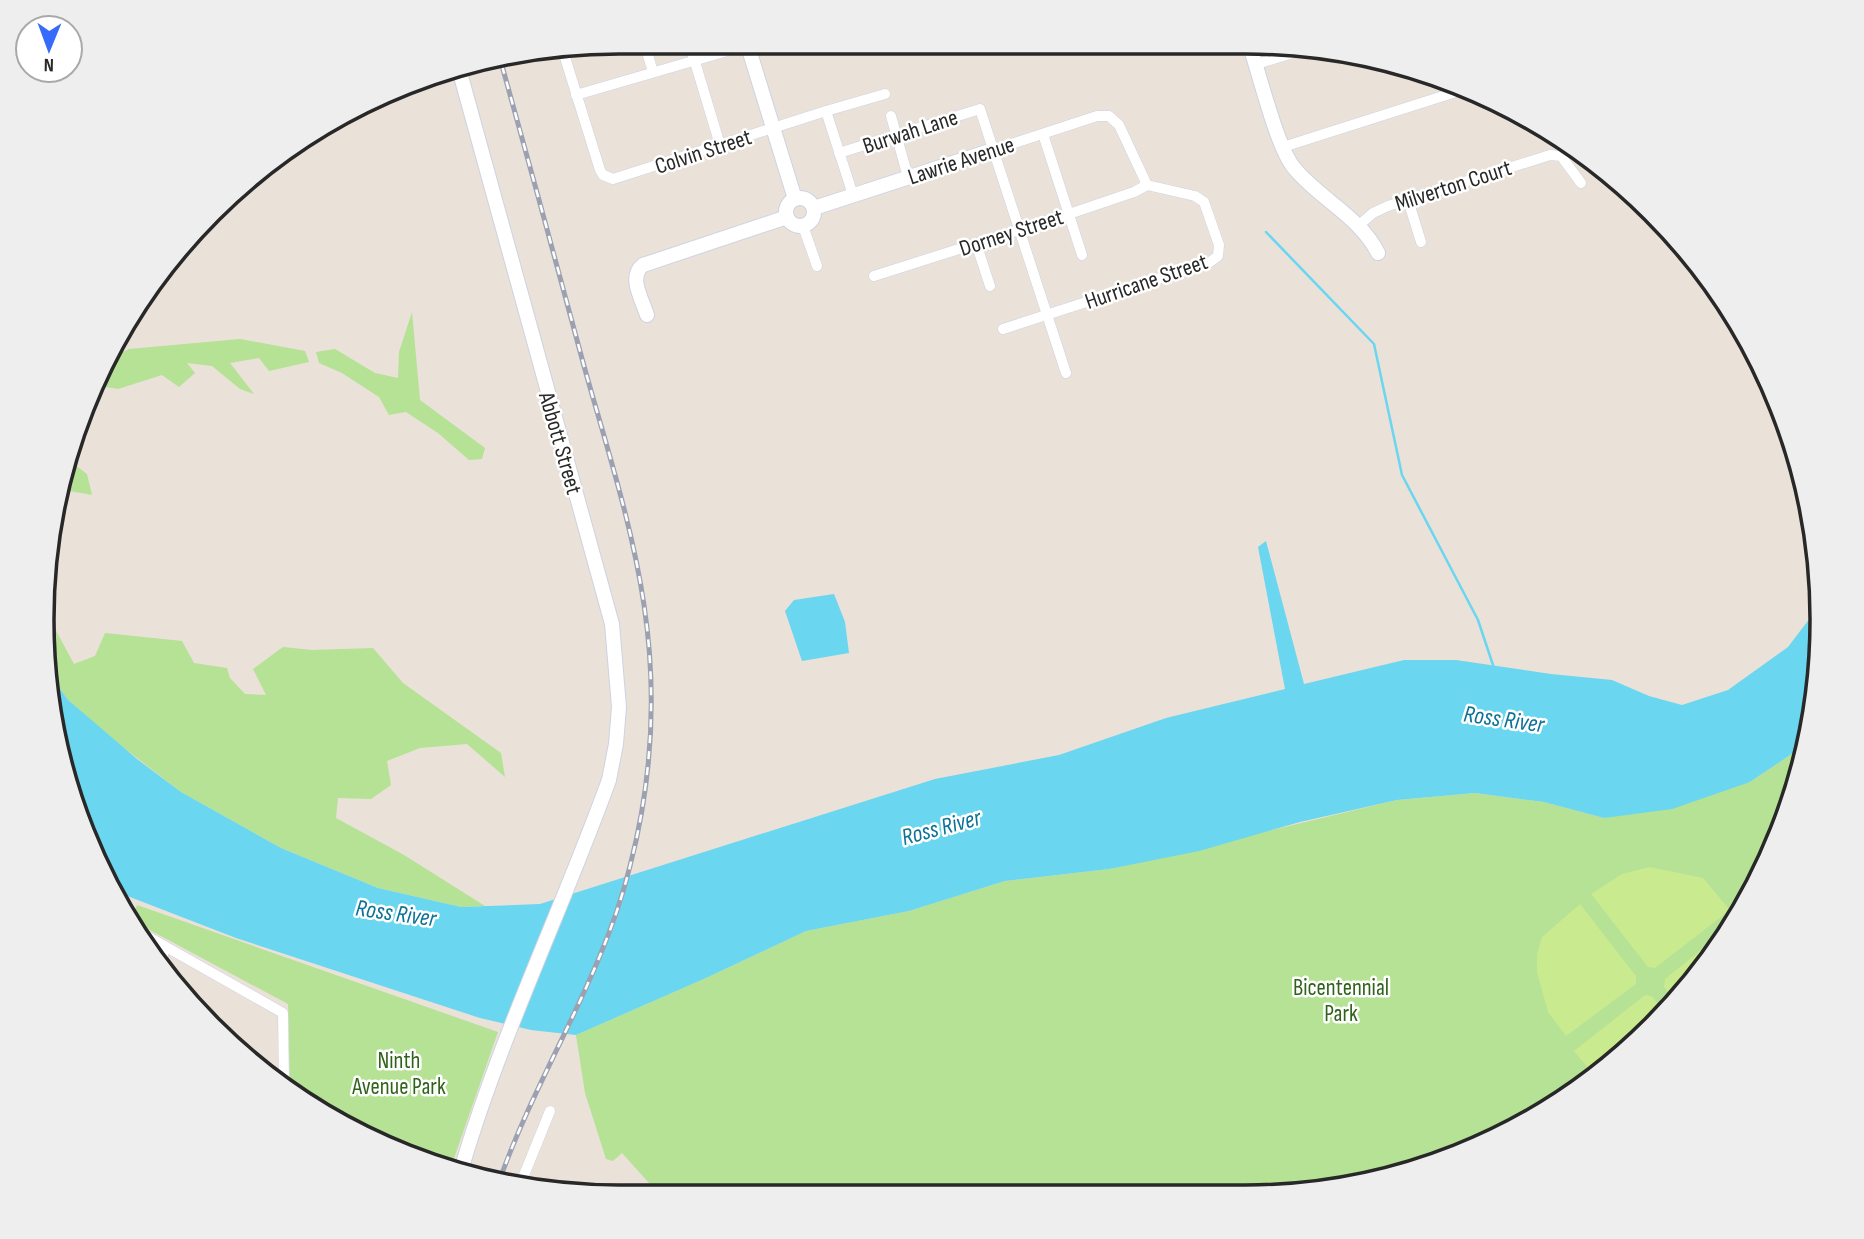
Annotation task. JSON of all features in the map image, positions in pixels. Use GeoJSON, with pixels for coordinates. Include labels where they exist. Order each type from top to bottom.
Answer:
{"type":"FeatureCollection","features":[{"type":"Feature","properties":{"kind":"main road"},"geometry":{"type":"LineString","coordinates":[[750,54],[795,199]]}},
{"type":"Feature","properties":{"kind":"main road"},"geometry":{"type":"LineString","coordinates":[[1253,54],[1283,147],[1293,167],[1370,237],[1378,253]]}},
{"type":"Feature","properties":{"kind":"main road","name":"Abbott Street"},"geometry":{"type":"LineString","coordinates":[[462,77],[612,624],[619,707],[609,780],[507,1041],[463,1162]]}},
{"type":"Feature","properties":{"kind":"main road","name":"Lawrie Avenue"},"geometry":{"type":"LineString","coordinates":[[814,208],[993,150]]}},
{"type":"Feature","properties":{"kind":"main road"},"geometry":{"type":"LineString","coordinates":[[795,199],[809,201],[814,208],[811,222],[803,226],[794,225],[787,217],[788,205],[795,199]]}},
{"type":"Feature","properties":{"kind":"main road"},"geometry":{"type":"LineString","coordinates":[[647,315],[635,279],[636,272],[643,265],[787,217]]}},
{"type":"Feature","properties":{"kind":"street"},"geometry":{"type":"LineString","coordinates":[[648,54],[653,72]]}},
{"type":"Feature","properties":{"kind":"street"},"geometry":{"type":"LineString","coordinates":[[693,54],[720,145]]}},
{"type":"Feature","properties":{"kind":"street"},"geometry":{"type":"LineString","coordinates":[[565,57],[576,95],[716,54]]}},
{"type":"Feature","properties":{"kind":"street"},"geometry":{"type":"LineString","coordinates":[[1256,64],[1284,55]]}},
{"type":"Feature","properties":{"kind":"street"},"geometry":{"type":"LineString","coordinates":[[1283,147],[1451,93]]}},
{"type":"Feature","properties":{"kind":"street","name":"Colvin Street"},"geometry":{"type":"LineString","coordinates":[[576,95],[600,170],[613,180],[885,94]]}},
{"type":"Feature","properties":{"kind":"street","name":"Burwah Lane"},"geometry":{"type":"LineString","coordinates":[[839,153],[980,108],[993,150]]}},
{"type":"Feature","properties":{"kind":"street"},"geometry":{"type":"LineString","coordinates":[[826,111],[853,195]]}},
{"type":"Feature","properties":{"kind":"street"},"geometry":{"type":"LineString","coordinates":[[891,116],[908,177]]}},
{"type":"Feature","properties":{"kind":"street","name":"Lawrie Avenue"},"geometry":{"type":"LineString","coordinates":[[993,150],[1097,116],[1110,116],[1118,125],[1147,185]]}},
{"type":"Feature","properties":{"kind":"street"},"geometry":{"type":"LineString","coordinates":[[1043,134],[1082,255]]}},
{"type":"Feature","properties":{"kind":"street"},"geometry":{"type":"LineString","coordinates":[[993,150],[1066,373]]}},
{"type":"Feature","properties":{"kind":"street","name":"Milverton Court"},"geometry":{"type":"LineString","coordinates":[[1358,226],[1380,209],[1550,155],[1562,156],[1581,183]]}},
{"type":"Feature","properties":{"kind":"street","name":"Dorney Street"},"geometry":{"type":"LineString","coordinates":[[874,276],[1069,214],[1147,185]]}},
{"type":"Feature","properties":{"kind":"street","name":"Hurricane Street"},"geometry":{"type":"LineString","coordinates":[[1046,315],[1210,262],[1218,256],[1219,244],[1205,202],[1195,196],[1147,185]]}},
{"type":"Feature","properties":{"kind":"street"},"geometry":{"type":"LineString","coordinates":[[1408,200],[1421,242]]}},
{"type":"Feature","properties":{"kind":"street"},"geometry":{"type":"LineString","coordinates":[[803,226],[817,266]]}},
{"type":"Feature","properties":{"kind":"street"},"geometry":{"type":"LineString","coordinates":[[976,243],[990,286]]}},
{"type":"Feature","properties":{"kind":"street"},"geometry":{"type":"LineString","coordinates":[[1003,329],[1046,315]]}},
{"type":"Feature","properties":{"kind":"street"},"geometry":{"type":"LineString","coordinates":[[155,941],[283,1013],[284,1074]]}},
{"type":"Feature","properties":{"kind":"street"},"geometry":{"type":"LineString","coordinates":[[163,946],[163,953]]}},
{"type":"Feature","properties":{"kind":"street"},"geometry":{"type":"LineString","coordinates":[[524,1176],[550,1111]]}},
{"type":"Feature","properties":{"kind":"green space"},"geometry":{"type":"Polygon","coordinates":[[[412,312],[420,400],[485,448],[482,459],[469,460],[438,433],[406,412],[389,415],[379,397],[342,373],[319,363],[316,352],[335,349],[375,373],[398,378],[399,352],[412,312]]]}},
{"type":"Feature","properties":{"kind":"green space"},"geometry":{"type":"Polygon","coordinates":[[[240,339],[305,351],[309,362],[269,371],[259,358],[230,363],[254,394],[240,389],[212,366],[187,363],[195,373],[179,387],[162,375],[118,389],[105,387],[122,353],[129,349],[240,339]]]}},
{"type":"Feature","properties":{"kind":"green space"},"geometry":{"type":"Polygon","coordinates":[[[76,466],[87,474],[92,495],[70,491],[76,466]]]}},
{"type":"Feature","properties":{"kind":"green space"},"geometry":{"type":"Polygon","coordinates":[[[54,627],[74,664],[95,656],[105,633],[182,641],[194,663],[227,668],[230,678],[245,694],[266,695],[253,669],[283,647],[312,650],[373,648],[403,683],[501,753],[505,777],[467,744],[420,748],[387,761],[391,785],[371,799],[338,798],[336,818],[404,855],[485,906],[461,907],[378,888],[281,848],[181,792],[102,731],[68,700],[58,686],[54,627]]]}},
{"type":"Feature","properties":{"kind":"green space","name":"Bicentennial Park"},"geometry":{"type":"Polygon","coordinates":[[[1793,753],[1767,836],[1734,902],[1693,964],[1644,1019],[1589,1068],[1527,1109],[1461,1142],[1391,1165],[1318,1180],[1244,1185],[651,1185],[622,1153],[613,1161],[606,1159],[585,1093],[576,1035],[806,931],[909,911],[1005,881],[1109,869],[1397,800],[1475,793],[1544,802],[1604,818],[1750,782],[1793,753]]]}},
{"type":"Feature","properties":{"kind":"green space"},"geometry":{"type":"Polygon","coordinates":[[[1650,867],[1703,878],[1729,909],[1655,968],[1648,967],[1591,894],[1622,874],[1650,867]]]}},
{"type":"Feature","properties":{"kind":"green space"},"geometry":{"type":"Polygon","coordinates":[[[1580,904],[1636,976],[1636,984],[1566,1036],[1548,1012],[1537,972],[1537,954],[1542,937],[1580,904]]]}},
{"type":"Feature","properties":{"kind":"green space","name":"Ninth Avenue Park"},"geometry":{"type":"Polygon","coordinates":[[[137,905],[498,1032],[454,1159],[403,1142],[369,1126],[290,1078],[288,1004],[146,928],[135,910],[137,905]]]}},
{"type":"Feature","properties":{"kind":"green space"},"geometry":{"type":"Polygon","coordinates":[[[1706,946],[1668,993],[1664,987],[1665,979],[1706,946]]]}},
{"type":"Feature","properties":{"kind":"green space"},"geometry":{"type":"Polygon","coordinates":[[[1645,995],[1652,996],[1658,1004],[1588,1069],[1574,1051],[1645,995]]]}},
{"type":"Feature","properties":{"kind":"water","name":"Ross River"},"geometry":{"type":"Polygon","coordinates":[[[1266,541],[1304,684],[1404,660],[1456,660],[1612,680],[1649,696],[1682,705],[1728,690],[1788,647],[1810,618],[1805,693],[1793,753],[1750,782],[1672,809],[1604,818],[1544,802],[1475,793],[1397,800],[1300,822],[1199,851],[1109,869],[1005,881],[909,911],[806,931],[576,1035],[531,1030],[480,1018],[236,938],[126,895],[97,836],[84,801],[65,730],[59,693],[58,686],[68,700],[137,759],[181,792],[281,848],[378,888],[461,907],[540,904],[935,779],[1059,755],[1166,718],[1285,689],[1258,547],[1266,541]]]}},
{"type":"Feature","properties":{"kind":"water"},"geometry":{"type":"Polygon","coordinates":[[[834,594],[845,622],[849,653],[802,661],[785,611],[794,600],[834,594]]]}},
{"type":"Feature","properties":{"kind":"waterway"},"geometry":{"type":"LineString","coordinates":[[1266,232],[1374,344],[1402,475],[1478,620],[1494,668]]}},
{"type":"Feature","properties":{"kind":"railway"},"geometry":{"type":"LineString","coordinates":[[502,67],[633,545],[648,637],[651,703],[648,769],[643,801],[630,866],[618,907],[604,947],[515,1139],[502,1172]]}}]}
